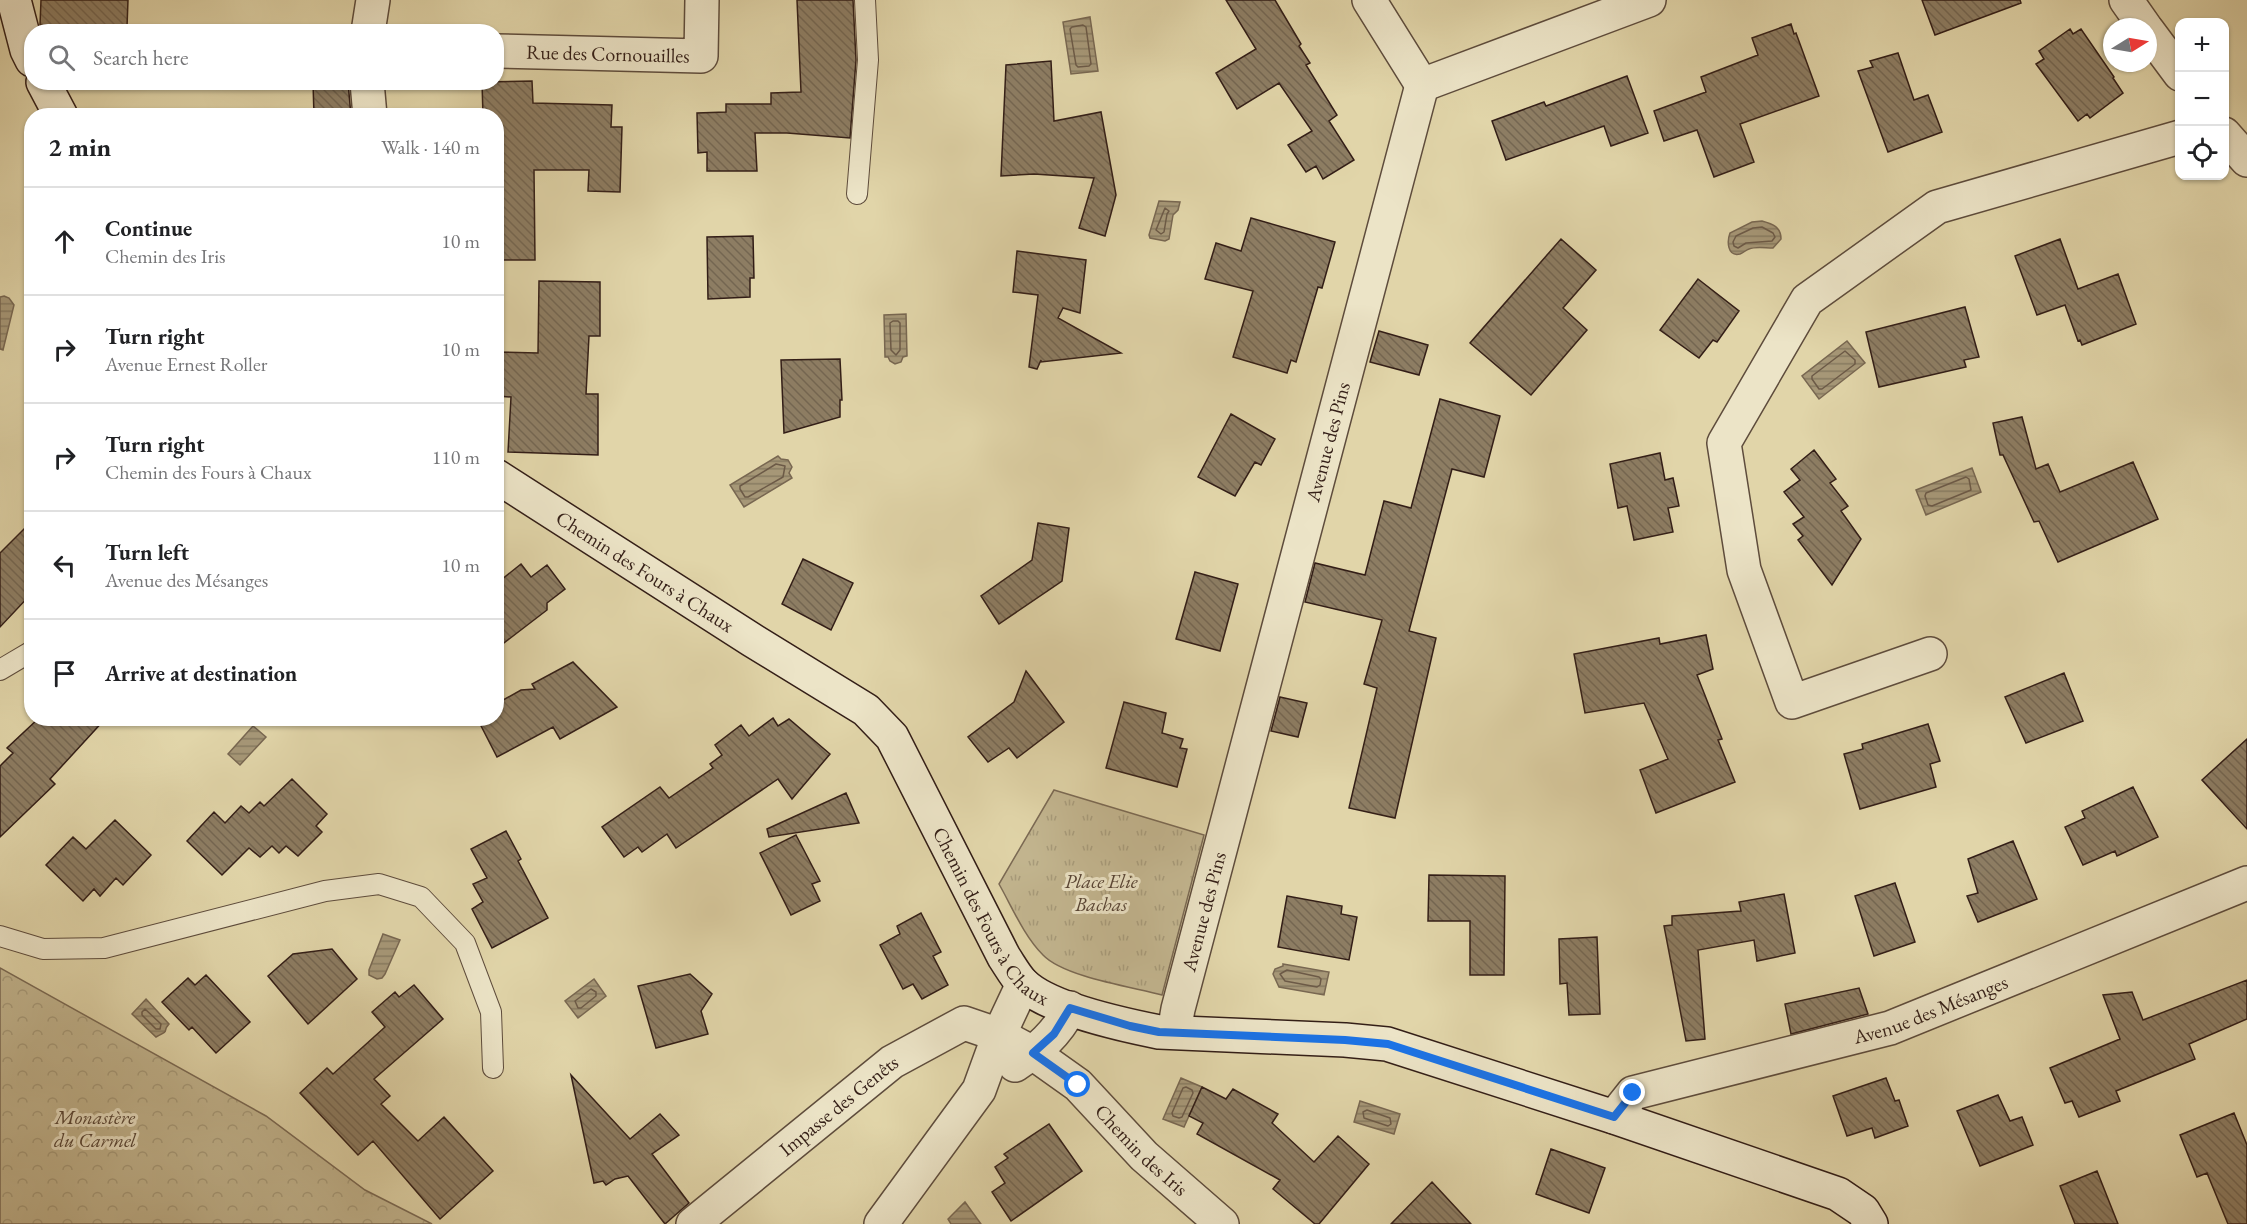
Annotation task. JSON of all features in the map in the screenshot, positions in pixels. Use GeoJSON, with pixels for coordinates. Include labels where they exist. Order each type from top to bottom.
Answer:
{"type":"FeatureCollection","features":[{"type":"Feature","properties":{"kind":"street"},"geometry":{"type":"LineString","coordinates":[[14,0],[24,33]]}},
{"type":"Feature","properties":{"kind":"street"},"geometry":{"type":"LineString","coordinates":[[369,24],[373,0]]}},
{"type":"Feature","properties":{"kind":"street","name":"Rue des Cornouailles"},"geometry":{"type":"LineString","coordinates":[[504,51],[701,56],[702,0]]}},
{"type":"Feature","properties":{"kind":"street"},"geometry":{"type":"LineString","coordinates":[[1369,0],[1422,85],[1649,0]]}},
{"type":"Feature","properties":{"kind":"street"},"geometry":{"type":"LineString","coordinates":[[2126,0],[2139,18]]}},
{"type":"Feature","properties":{"kind":"street"},"geometry":{"type":"LineString","coordinates":[[2157,43],[2179,72]]}},
{"type":"Feature","properties":{"kind":"street","name":"Avenue des Pins"},"geometry":{"type":"LineString","coordinates":[[1174,1032],[1181,998],[1422,85]]}},
{"type":"Feature","properties":{"kind":"street"},"geometry":{"type":"LineString","coordinates":[[47,90],[57,108]]}},
{"type":"Feature","properties":{"kind":"street"},"geometry":{"type":"LineString","coordinates":[[368,90],[369,108]]}},
{"type":"Feature","properties":{"kind":"street"},"geometry":{"type":"LineString","coordinates":[[1930,654],[1792,702],[1744,570],[1724,443],[1807,300],[1937,207],[2175,138]]}},
{"type":"Feature","properties":{"kind":"street"},"geometry":{"type":"LineString","coordinates":[[2229,140],[2247,160]]}},
{"type":"Feature","properties":{"kind":"street","name":"Chemin des Fours à Chaux"},"geometry":{"type":"LineString","coordinates":[[504,481],[866,710],[892,737],[1004,957],[1023,984],[1044,998],[1130,1026],[1174,1032],[1388,1044],[1614,1117],[1838,1194],[1863,1211],[1871,1224]]}},
{"type":"Feature","properties":{"kind":"street","name":"Avenue des Mésanges"},"geometry":{"type":"LineString","coordinates":[[1614,1117],[1633,1093],[1890,1028],[2243,882]]}},
{"type":"Feature","properties":{"kind":"street"},"geometry":{"type":"LineString","coordinates":[[881,1224],[979,1090],[999,1035],[1023,984]]}},
{"type":"Feature","properties":{"kind":"street"},"geometry":{"type":"LineString","coordinates":[[979,1090],[1033,1053],[1054,1034],[1070,1008]]}},
{"type":"Feature","properties":{"kind":"street","name":"Impasse des Genêts"},"geometry":{"type":"LineString","coordinates":[[693,1224],[892,1062],[964,1023],[999,1035],[1033,1053]]}},
{"type":"Feature","properties":{"kind":"street","name":"Chemin des Iris"},"geometry":{"type":"LineString","coordinates":[[1033,1053],[1078,1085],[1144,1156],[1222,1224]]}},
{"type":"Feature","properties":{"kind":"lane"},"geometry":{"type":"LineString","coordinates":[[857,194],[868,60],[866,0]]}},
{"type":"Feature","properties":{"kind":"lane"},"geometry":{"type":"LineString","coordinates":[[0,669],[24,656]]}},
{"type":"Feature","properties":{"kind":"lane"},"geometry":{"type":"LineString","coordinates":[[0,936],[43,949],[104,948],[325,891],[379,884],[421,897],[465,944],[491,1012],[493,1068]]}},
{"type":"Feature","properties":{"kind":"green space","name":"Place Elie Bachas"},"geometry":{"type":"Polygon","coordinates":[[[1054,790],[1204,835],[1162,995],[1082,975],[1053,963],[1030,939],[999,884],[1054,790]]]}},
{"type":"Feature","properties":{"kind":"green space","name":"Monastère du Carmel"},"geometry":{"type":"Polygon","coordinates":[[[0,968],[266,1116],[365,1190],[432,1224],[0,1224],[0,968]]]}},
{"type":"Feature","properties":{"kind":"water"},"geometry":{"type":"Polygon","coordinates":[[[1090,17],[1098,71],[1071,74],[1063,22],[1090,17]]]}},
{"type":"Feature","properties":{"kind":"water"},"geometry":{"type":"Polygon","coordinates":[[[1159,201],[1180,202],[1178,210],[1173,215],[1169,239],[1165,241],[1150,238],[1149,235],[1159,201]]]}},
{"type":"Feature","properties":{"kind":"water"},"geometry":{"type":"Polygon","coordinates":[[[1762,221],[1773,225],[1780,232],[1781,239],[1773,248],[1748,249],[1740,254],[1730,251],[1728,240],[1730,233],[1752,222],[1762,221]]]}},
{"type":"Feature","properties":{"kind":"water"},"geometry":{"type":"Polygon","coordinates":[[[0,297],[9,298],[14,305],[3,350],[0,349],[0,297]]]}},
{"type":"Feature","properties":{"kind":"water"},"geometry":{"type":"Polygon","coordinates":[[[906,314],[907,356],[895,364],[885,357],[884,315],[906,314]]]}},
{"type":"Feature","properties":{"kind":"water"},"geometry":{"type":"Polygon","coordinates":[[[1847,341],[1865,363],[1819,399],[1802,376],[1847,341]]]}},
{"type":"Feature","properties":{"kind":"water"},"geometry":{"type":"Polygon","coordinates":[[[778,456],[788,460],[792,467],[789,473],[792,478],[744,507],[730,485],[778,456]]]}},
{"type":"Feature","properties":{"kind":"water"},"geometry":{"type":"Polygon","coordinates":[[[1972,468],[1981,492],[1926,515],[1916,490],[1972,468]]]}},
{"type":"Feature","properties":{"kind":"water"},"geometry":{"type":"Polygon","coordinates":[[[253,726],[266,737],[240,765],[228,754],[253,726]]]}},
{"type":"Feature","properties":{"kind":"water"},"geometry":{"type":"Polygon","coordinates":[[[383,934],[400,940],[385,974],[382,978],[377,979],[369,975],[369,970],[383,934]]]}},
{"type":"Feature","properties":{"kind":"water"},"geometry":{"type":"Polygon","coordinates":[[[1283,964],[1329,972],[1324,995],[1279,987],[1273,974],[1275,969],[1283,964]]]}},
{"type":"Feature","properties":{"kind":"water"},"geometry":{"type":"Polygon","coordinates":[[[594,979],[606,996],[578,1018],[565,1001],[594,979]]]}},
{"type":"Feature","properties":{"kind":"water"},"geometry":{"type":"Polygon","coordinates":[[[146,999],[169,1024],[165,1032],[156,1037],[132,1014],[146,999]]]}},
{"type":"Feature","properties":{"kind":"water"},"geometry":{"type":"Polygon","coordinates":[[[1181,1078],[1202,1087],[1184,1127],[1163,1119],[1181,1078]]]}},
{"type":"Feature","properties":{"kind":"water"},"geometry":{"type":"Polygon","coordinates":[[[1360,1101],[1400,1114],[1394,1134],[1354,1122],[1360,1101]]]}},
{"type":"Feature","properties":{"kind":"water"},"geometry":{"type":"Polygon","coordinates":[[[965,1202],[981,1224],[951,1224],[948,1219],[965,1202]]]}},
{"type":"Feature","properties":{"kind":"building"},"geometry":{"type":"Polygon","coordinates":[[[41,0],[128,0],[127,24],[40,24],[41,0]]]}},
{"type":"Feature","properties":{"kind":"building"},"geometry":{"type":"Polygon","coordinates":[[[797,0],[853,0],[856,60],[850,138],[755,133],[757,171],[707,171],[707,152],[698,153],[697,113],[726,112],[726,104],[771,104],[771,93],[801,92],[797,0]]]}},
{"type":"Feature","properties":{"kind":"building"},"geometry":{"type":"Polygon","coordinates":[[[1226,0],[1275,0],[1301,44],[1299,46],[1310,63],[1306,65],[1337,115],[1329,121],[1354,160],[1323,179],[1316,166],[1306,172],[1288,145],[1312,131],[1279,83],[1237,109],[1216,73],[1256,49],[1226,0]]]}},
{"type":"Feature","properties":{"kind":"building"},"geometry":{"type":"Polygon","coordinates":[[[1922,0],[2020,0],[2021,3],[1935,35],[1922,0]]]}},
{"type":"Feature","properties":{"kind":"building"},"geometry":{"type":"Polygon","coordinates":[[[1791,24],[1819,96],[1740,124],[1754,162],[1714,177],[1697,130],[1664,141],[1654,111],[1706,92],[1701,77],[1758,55],[1752,38],[1791,24]]]}},
{"type":"Feature","properties":{"kind":"building"},"geometry":{"type":"Polygon","coordinates":[[[2070,29],[2073,34],[2081,29],[2103,61],[2103,72],[2111,72],[2123,93],[2090,118],[2087,114],[2078,121],[2036,64],[2044,59],[2039,51],[2070,29]]]}},
{"type":"Feature","properties":{"kind":"building"},"geometry":{"type":"Polygon","coordinates":[[[1898,53],[1914,100],[1928,95],[1942,132],[1888,152],[1858,71],[1873,67],[1870,61],[1898,53]]]}},
{"type":"Feature","properties":{"kind":"building"},"geometry":{"type":"Polygon","coordinates":[[[1051,61],[1054,121],[1101,112],[1116,195],[1105,236],[1079,228],[1094,178],[1034,174],[1001,176],[1006,65],[1051,61]]]}},
{"type":"Feature","properties":{"kind":"building"},"geometry":{"type":"Polygon","coordinates":[[[1627,76],[1648,133],[1611,146],[1604,126],[1506,160],[1492,121],[1544,102],[1546,106],[1627,76]]]}},
{"type":"Feature","properties":{"kind":"building"},"geometry":{"type":"Polygon","coordinates":[[[532,81],[533,103],[612,105],[611,127],[622,127],[620,192],[588,191],[589,170],[534,170],[535,260],[504,260],[504,108],[483,108],[482,90],[504,90],[504,82],[532,81]]]}},
{"type":"Feature","properties":{"kind":"building"},"geometry":{"type":"Polygon","coordinates":[[[313,90],[349,90],[350,108],[314,108],[313,90]]]}},
{"type":"Feature","properties":{"kind":"building"},"geometry":{"type":"Polygon","coordinates":[[[1251,218],[1335,242],[1322,288],[1318,287],[1296,362],[1291,360],[1287,373],[1233,357],[1253,291],[1205,279],[1216,243],[1241,251],[1251,218]]]}},
{"type":"Feature","properties":{"kind":"building"},"geometry":{"type":"Polygon","coordinates":[[[753,236],[754,278],[750,278],[750,297],[708,299],[707,237],[753,236]]]}},
{"type":"Feature","properties":{"kind":"building"},"geometry":{"type":"Polygon","coordinates":[[[1561,239],[1596,270],[1563,308],[1587,330],[1531,395],[1470,343],[1561,239]]]}},
{"type":"Feature","properties":{"kind":"building"},"geometry":{"type":"Polygon","coordinates":[[[2060,239],[2078,289],[2118,274],[2136,324],[2082,345],[2080,340],[2078,341],[2065,305],[2037,315],[2015,256],[2060,239]]]}},
{"type":"Feature","properties":{"kind":"building"},"geometry":{"type":"Polygon","coordinates":[[[1017,251],[1086,260],[1080,313],[1063,308],[1058,318],[1121,353],[1041,362],[1041,360],[1037,369],[1029,367],[1038,295],[1013,292],[1017,251]]]}},
{"type":"Feature","properties":{"kind":"building"},"geometry":{"type":"Polygon","coordinates":[[[1698,279],[1739,311],[1717,342],[1713,340],[1699,358],[1660,330],[1698,279]]]}},
{"type":"Feature","properties":{"kind":"building"},"geometry":{"type":"Polygon","coordinates":[[[539,281],[600,282],[600,336],[589,336],[586,394],[598,394],[598,455],[508,452],[511,397],[504,397],[504,352],[538,353],[539,281]]]}},
{"type":"Feature","properties":{"kind":"building"},"geometry":{"type":"Polygon","coordinates":[[[1965,307],[1979,357],[1964,360],[1966,367],[1879,387],[1866,332],[1965,307]]]}},
{"type":"Feature","properties":{"kind":"building"},"geometry":{"type":"Polygon","coordinates":[[[1379,331],[1428,345],[1419,375],[1370,362],[1379,331]]]}},
{"type":"Feature","properties":{"kind":"building"},"geometry":{"type":"Polygon","coordinates":[[[840,359],[842,400],[840,400],[840,417],[784,433],[781,360],[840,359]]]}},
{"type":"Feature","properties":{"kind":"building"},"geometry":{"type":"Polygon","coordinates":[[[1440,399],[1500,416],[1484,477],[1452,469],[1409,631],[1436,638],[1395,818],[1349,808],[1377,688],[1364,684],[1382,620],[1305,602],[1315,563],[1365,575],[1384,501],[1411,508],[1440,399]]]}},
{"type":"Feature","properties":{"kind":"building"},"geometry":{"type":"Polygon","coordinates":[[[1231,414],[1275,439],[1261,465],[1255,462],[1235,496],[1198,477],[1231,414]]]}},
{"type":"Feature","properties":{"kind":"building"},"geometry":{"type":"Polygon","coordinates":[[[2022,417],[2036,469],[2048,464],[2060,492],[2133,462],[2158,519],[2058,562],[2039,521],[2034,522],[2003,455],[2000,455],[1993,423],[2022,417]]]}},
{"type":"Feature","properties":{"kind":"building"},"geometry":{"type":"Polygon","coordinates":[[[1814,450],[1836,479],[1830,483],[1848,506],[1841,511],[1861,539],[1832,585],[1798,540],[1803,536],[1793,524],[1804,517],[1784,492],[1800,480],[1791,469],[1814,450]]]}},
{"type":"Feature","properties":{"kind":"building"},"geometry":{"type":"Polygon","coordinates":[[[1660,453],[1665,480],[1673,478],[1679,506],[1668,508],[1673,532],[1634,540],[1627,506],[1618,508],[1610,464],[1660,453]]]}},
{"type":"Feature","properties":{"kind":"building"},"geometry":{"type":"Polygon","coordinates":[[[1038,523],[1069,528],[1062,581],[999,624],[981,596],[1032,560],[1038,523]]]}},
{"type":"Feature","properties":{"kind":"building"},"geometry":{"type":"Polygon","coordinates":[[[24,529],[24,602],[0,627],[0,553],[24,529]]]}},
{"type":"Feature","properties":{"kind":"building"},"geometry":{"type":"Polygon","coordinates":[[[803,559],[853,583],[831,630],[782,604],[803,559]]]}},
{"type":"Feature","properties":{"kind":"building"},"geometry":{"type":"Polygon","coordinates":[[[521,564],[531,577],[547,565],[565,589],[547,603],[547,610],[504,643],[504,578],[521,564]]]}},
{"type":"Feature","properties":{"kind":"building"},"geometry":{"type":"Polygon","coordinates":[[[1195,572],[1238,584],[1220,651],[1176,639],[1195,572]]]}},
{"type":"Feature","properties":{"kind":"building"},"geometry":{"type":"Polygon","coordinates":[[[1706,635],[1713,669],[1697,675],[1722,739],[1718,740],[1735,782],[1656,813],[1640,770],[1668,759],[1644,703],[1585,713],[1574,654],[1659,638],[1660,644],[1706,635]]]}},
{"type":"Feature","properties":{"kind":"building"},"geometry":{"type":"Polygon","coordinates":[[[573,662],[617,707],[560,739],[553,727],[497,757],[481,726],[504,726],[504,700],[521,690],[535,689],[532,684],[573,662]]]}},
{"type":"Feature","properties":{"kind":"building"},"geometry":{"type":"Polygon","coordinates":[[[1026,671],[1064,722],[1017,758],[1009,748],[988,762],[968,737],[1014,702],[1026,671]]]}},
{"type":"Feature","properties":{"kind":"building"},"geometry":{"type":"Polygon","coordinates":[[[2064,673],[2083,721],[2026,743],[2005,697],[2064,673]]]}},
{"type":"Feature","properties":{"kind":"building"},"geometry":{"type":"Polygon","coordinates":[[[1280,697],[1307,703],[1298,737],[1271,731],[1280,697]]]}},
{"type":"Feature","properties":{"kind":"building"},"geometry":{"type":"Polygon","coordinates":[[[1124,702],[1166,713],[1162,733],[1183,739],[1180,748],[1187,749],[1177,787],[1106,768],[1124,702]]]}},
{"type":"Feature","properties":{"kind":"building"},"geometry":{"type":"Polygon","coordinates":[[[773,718],[778,726],[789,719],[830,754],[792,799],[778,779],[676,848],[667,834],[642,852],[638,847],[624,857],[602,827],[660,787],[669,798],[713,768],[710,764],[722,755],[715,745],[741,725],[749,736],[773,718]]]}},
{"type":"Feature","properties":{"kind":"building"},"geometry":{"type":"Polygon","coordinates":[[[1928,724],[1940,761],[1930,764],[1936,787],[1860,809],[1844,754],[1863,749],[1862,744],[1928,724]]]}},
{"type":"Feature","properties":{"kind":"building"},"geometry":{"type":"Polygon","coordinates":[[[30,726],[99,726],[50,779],[55,784],[0,837],[0,766],[13,753],[7,748],[30,726]]]}},
{"type":"Feature","properties":{"kind":"building"},"geometry":{"type":"Polygon","coordinates":[[[2247,739],[2247,829],[2202,780],[2247,739]]]}},
{"type":"Feature","properties":{"kind":"building"},"geometry":{"type":"Polygon","coordinates":[[[292,779],[327,814],[316,826],[322,832],[298,856],[286,846],[279,853],[272,846],[260,857],[249,848],[222,875],[187,841],[214,812],[225,823],[241,806],[249,813],[260,802],[264,806],[292,779]]]}},
{"type":"Feature","properties":{"kind":"building"},"geometry":{"type":"Polygon","coordinates":[[[2133,787],[2158,837],[2117,856],[2115,851],[2083,865],[2065,827],[2085,818],[2082,811],[2133,787]]]}},
{"type":"Feature","properties":{"kind":"building"},"geometry":{"type":"Polygon","coordinates":[[[846,793],[859,823],[769,837],[767,829],[846,793]]]}},
{"type":"Feature","properties":{"kind":"building"},"geometry":{"type":"Polygon","coordinates":[[[115,820],[151,855],[123,885],[116,878],[100,896],[94,889],[83,901],[46,865],[73,837],[86,849],[115,820]]]}},
{"type":"Feature","properties":{"kind":"building"},"geometry":{"type":"Polygon","coordinates":[[[506,831],[521,859],[518,861],[548,918],[492,948],[472,909],[483,902],[473,884],[487,878],[471,849],[506,831]]]}},
{"type":"Feature","properties":{"kind":"building"},"geometry":{"type":"Polygon","coordinates":[[[796,835],[820,881],[812,884],[820,901],[791,915],[760,853],[796,835]]]}},
{"type":"Feature","properties":{"kind":"building"},"geometry":{"type":"Polygon","coordinates":[[[2013,841],[2037,899],[1978,922],[1967,896],[1978,893],[1968,859],[2013,841]]]}},
{"type":"Feature","properties":{"kind":"building"},"geometry":{"type":"Polygon","coordinates":[[[1429,875],[1505,876],[1504,975],[1470,975],[1470,921],[1428,921],[1429,875]]]}},
{"type":"Feature","properties":{"kind":"building"},"geometry":{"type":"Polygon","coordinates":[[[1895,883],[1915,942],[1874,956],[1855,896],[1895,883]]]}},
{"type":"Feature","properties":{"kind":"building"},"geometry":{"type":"Polygon","coordinates":[[[1784,894],[1795,953],[1757,961],[1754,940],[1698,950],[1705,1039],[1686,1041],[1664,926],[1672,925],[1672,916],[1741,911],[1739,902],[1784,894]]]}},
{"type":"Feature","properties":{"kind":"building"},"geometry":{"type":"Polygon","coordinates":[[[1287,896],[1342,906],[1341,914],[1357,917],[1349,960],[1278,947],[1287,896]]]}},
{"type":"Feature","properties":{"kind":"building"},"geometry":{"type":"Polygon","coordinates":[[[921,913],[941,952],[933,956],[948,985],[922,999],[913,984],[903,989],[880,945],[900,934],[897,926],[921,913]]]}},
{"type":"Feature","properties":{"kind":"building"},"geometry":{"type":"Polygon","coordinates":[[[1597,937],[1600,1014],[1569,1015],[1567,983],[1560,984],[1559,939],[1597,937]]]}},
{"type":"Feature","properties":{"kind":"building"},"geometry":{"type":"Polygon","coordinates":[[[332,949],[357,979],[308,1024],[268,976],[293,954],[332,949]]]}},
{"type":"Feature","properties":{"kind":"building"},"geometry":{"type":"Polygon","coordinates":[[[690,974],[712,994],[701,1011],[708,1034],[656,1048],[638,986],[690,974]]]}},
{"type":"Feature","properties":{"kind":"building"},"geometry":{"type":"Polygon","coordinates":[[[206,975],[250,1022],[216,1053],[192,1027],[189,1030],[162,1002],[188,978],[195,985],[206,975]]]}},
{"type":"Feature","properties":{"kind":"building"},"geometry":{"type":"Polygon","coordinates":[[[2247,980],[2247,1019],[2189,1044],[2195,1059],[2116,1091],[2120,1101],[2079,1117],[2072,1101],[2065,1103],[2050,1068],[2120,1039],[2103,995],[2132,992],[2143,1020],[2247,980]]]}},
{"type":"Feature","properties":{"kind":"building"},"geometry":{"type":"Polygon","coordinates":[[[414,985],[443,1019],[374,1079],[390,1096],[381,1104],[418,1141],[444,1117],[493,1171],[440,1219],[373,1141],[358,1155],[300,1093],[327,1068],[333,1074],[385,1027],[372,1012],[395,992],[399,997],[414,985]]]}},
{"type":"Feature","properties":{"kind":"building"},"geometry":{"type":"Polygon","coordinates":[[[1859,988],[1868,1014],[1791,1034],[1785,1004],[1859,988]]]}},
{"type":"Feature","properties":{"kind":"building"},"geometry":{"type":"Polygon","coordinates":[[[571,1075],[630,1139],[660,1114],[679,1135],[652,1154],[689,1203],[665,1224],[628,1176],[615,1179],[606,1185],[603,1181],[594,1183],[571,1075]]]}},
{"type":"Feature","properties":{"kind":"building"},"geometry":{"type":"Polygon","coordinates":[[[1886,1078],[1895,1101],[1899,1100],[1908,1126],[1875,1138],[1872,1128],[1847,1136],[1833,1096],[1886,1078]]]}},
{"type":"Feature","properties":{"kind":"building"},"geometry":{"type":"Polygon","coordinates":[[[1202,1087],[1226,1099],[1233,1089],[1278,1114],[1272,1123],[1314,1162],[1338,1136],[1369,1164],[1319,1224],[1315,1224],[1273,1189],[1280,1180],[1197,1134],[1203,1123],[1189,1116],[1202,1087]]]}},
{"type":"Feature","properties":{"kind":"building"},"geometry":{"type":"Polygon","coordinates":[[[1998,1095],[2010,1121],[2022,1117],[2033,1145],[1980,1166],[1957,1111],[1998,1095]]]}},
{"type":"Feature","properties":{"kind":"building"},"geometry":{"type":"Polygon","coordinates":[[[2234,1113],[2247,1145],[2247,1224],[2228,1224],[2207,1173],[2197,1177],[2180,1135],[2234,1113]]]}},
{"type":"Feature","properties":{"kind":"building"},"geometry":{"type":"Polygon","coordinates":[[[1049,1124],[1082,1171],[1011,1221],[992,1192],[1005,1183],[995,1167],[1008,1158],[1004,1154],[1049,1124]]]}},
{"type":"Feature","properties":{"kind":"building"},"geometry":{"type":"Polygon","coordinates":[[[1551,1149],[1605,1168],[1589,1213],[1536,1194],[1551,1149]]]}},
{"type":"Feature","properties":{"kind":"building"},"geometry":{"type":"Polygon","coordinates":[[[2097,1171],[2118,1224],[2075,1224],[2060,1186],[2097,1171]]]}},
{"type":"Feature","properties":{"kind":"building"},"geometry":{"type":"Polygon","coordinates":[[[1432,1182],[1471,1224],[1391,1224],[1432,1182]]]}},
{"type":"Feature","properties":{"kind":"route"},"geometry":{"type":"LineString","coordinates":[[1078,1085],[1033,1053],[1062,1025],[1070,1008],[1159,1032],[1388,1044],[1614,1117],[1633,1093]]}}]}
